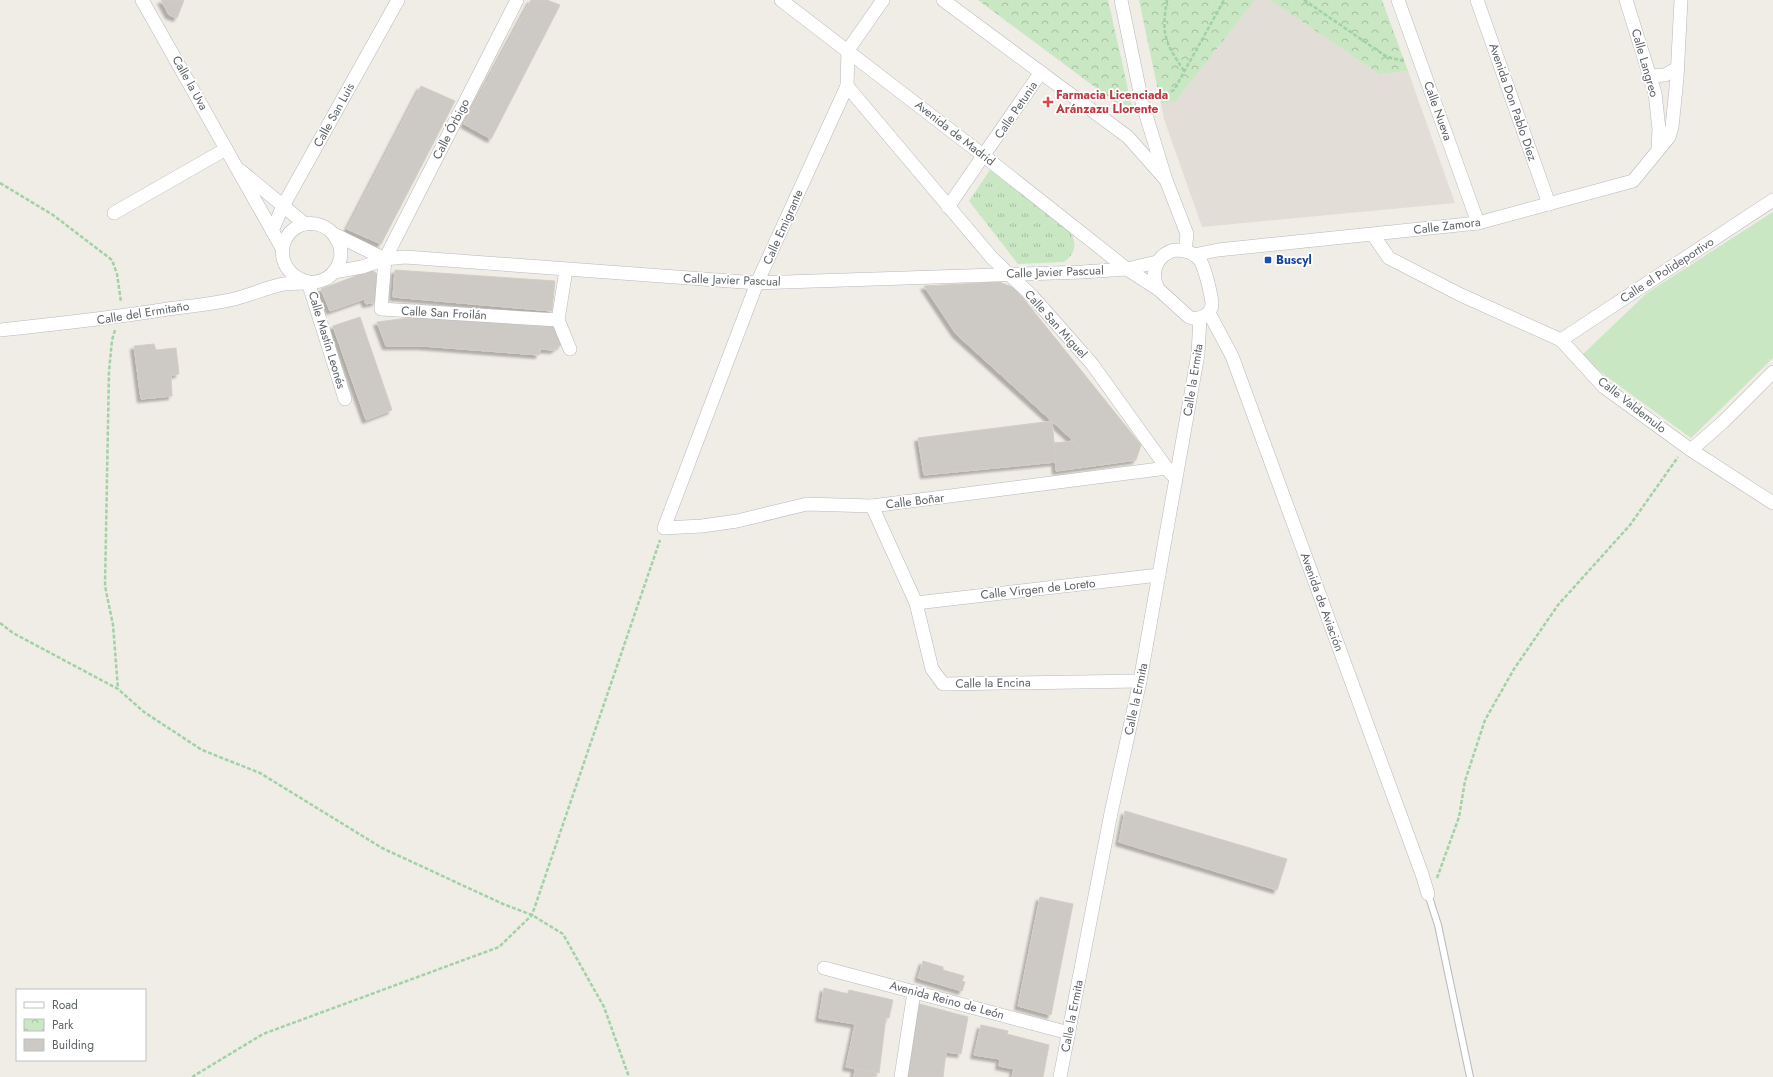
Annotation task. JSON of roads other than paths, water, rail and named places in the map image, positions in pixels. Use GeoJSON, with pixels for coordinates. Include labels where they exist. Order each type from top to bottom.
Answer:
{"type":"FeatureCollection","features":[{"type":"Feature","properties":{"kind":"street","name":"Calle la Uva"},"geometry":{"type":"LineString","coordinates":[[142,0],[201,102],[235,166],[282,248]]}},
{"type":"Feature","properties":{"kind":"street","name":"Calle San Luis"},"geometry":{"type":"LineString","coordinates":[[272,231],[283,206],[398,0]]}},
{"type":"Feature","properties":{"kind":"street","name":"Calle Órbigo"},"geometry":{"type":"LineString","coordinates":[[385,259],[517,0]]}},
{"type":"Feature","properties":{"kind":"street","name":"Avenida de Madrid"},"geometry":{"type":"LineString","coordinates":[[781,0],[848,50],[1127,269]]}},
{"type":"Feature","properties":{"kind":"street"},"geometry":{"type":"LineString","coordinates":[[848,50],[883,0]]}},
{"type":"Feature","properties":{"kind":"street"},"geometry":{"type":"LineString","coordinates":[[943,0],[1128,137],[1166,180]]}},
{"type":"Feature","properties":{"kind":"street"},"geometry":{"type":"LineString","coordinates":[[1121,0],[1142,102],[1166,180],[1186,234],[1190,253]]}},
{"type":"Feature","properties":{"kind":"street","name":"Calle Nueva"},"geometry":{"type":"LineString","coordinates":[[1398,0],[1478,223]]}},
{"type":"Feature","properties":{"kind":"street","name":"Avenida Don Pablo Díez"},"geometry":{"type":"LineString","coordinates":[[1477,0],[1549,204]]}},
{"type":"Feature","properties":{"kind":"street","name":"Calle Langreo"},"geometry":{"type":"LineString","coordinates":[[1626,0],[1655,93],[1659,129],[1658,150]]}},
{"type":"Feature","properties":{"kind":"street","name":"Calle Zamora"},"geometry":{"type":"LineString","coordinates":[[1190,253],[1478,223],[1633,181],[1669,137],[1672,127],[1678,68],[1681,0]]}},
{"type":"Feature","properties":{"kind":"street","name":"Calle Emigrante"},"geometry":{"type":"LineString","coordinates":[[664,528],[757,283],[847,86],[848,50]]}},
{"type":"Feature","properties":{"kind":"street"},"geometry":{"type":"LineString","coordinates":[[1650,76],[1665,75],[1678,68]]}},
{"type":"Feature","properties":{"kind":"street","name":"Calle Petunia"},"geometry":{"type":"LineString","coordinates":[[948,207],[1041,72]]}},
{"type":"Feature","properties":{"kind":"street","name":"Calle San Miguel"},"geometry":{"type":"LineString","coordinates":[[847,86],[992,258],[1033,296],[1092,364],[1177,480]]}},
{"type":"Feature","properties":{"kind":"street"},"geometry":{"type":"LineString","coordinates":[[114,213],[226,149]]}},
{"type":"Feature","properties":{"kind":"street","name":"Calle la Uva"},"geometry":{"type":"LineString","coordinates":[[235,166],[306,224]]}},
{"type":"Feature","properties":{"kind":"street","name":"Calle el Polideportivo"},"geometry":{"type":"LineString","coordinates":[[1561,340],[1773,200]]}},
{"type":"Feature","properties":{"kind":"street"},"geometry":{"type":"LineString","coordinates":[[334,234],[339,243],[341,253],[339,264],[334,272],[322,280],[308,282],[299,280],[291,274],[285,266],[282,257],[282,248],[290,232],[306,224],[321,226],[385,259]]}},
{"type":"Feature","properties":{"kind":"street","name":"Calle Valdemulo"},"geometry":{"type":"LineString","coordinates":[[1373,235],[1389,258],[1460,295],[1561,340],[1604,387],[1689,448],[1773,503]]}},
{"type":"Feature","properties":{"kind":"street"},"geometry":{"type":"LineString","coordinates":[[1127,269],[1158,289],[1189,317],[1193,318],[1205,315],[1212,303],[1200,260],[1190,253],[1174,250],[1167,252],[1157,262],[1154,269],[1154,277],[1158,289]]}},
{"type":"Feature","properties":{"kind":"street"},"geometry":{"type":"LineString","coordinates":[[1203,268],[1218,250]]}},
{"type":"Feature","properties":{"kind":"street","name":"Calle Javier Pascual"},"geometry":{"type":"LineString","coordinates":[[334,272],[362,268],[385,259],[405,257],[757,283],[1127,269],[1157,262]]}},
{"type":"Feature","properties":{"kind":"street","name":"Calle San Froilán"},"geometry":{"type":"LineString","coordinates":[[385,259],[381,309],[558,320]]}},
{"type":"Feature","properties":{"kind":"street"},"geometry":{"type":"LineString","coordinates":[[284,284],[285,266]]}},
{"type":"Feature","properties":{"kind":"street"},"geometry":{"type":"LineString","coordinates":[[566,270],[558,320],[570,350]]}},
{"type":"Feature","properties":{"kind":"street","name":"Calle del Ermitaño"},"geometry":{"type":"LineString","coordinates":[[0,330],[83,322],[234,299],[284,284],[308,282]]}},
{"type":"Feature","properties":{"kind":"street","name":"Calle Mastín Leonés"},"geometry":{"type":"LineString","coordinates":[[308,282],[345,398]]}},
{"type":"Feature","properties":{"kind":"street","name":"Calle la Ermita"},"geometry":{"type":"LineString","coordinates":[[1060,1077],[1070,1032],[1111,813],[1140,681],[1177,480],[1205,315]]}},
{"type":"Feature","properties":{"kind":"street","name":"Avenida de Aviación"},"geometry":{"type":"LineString","coordinates":[[1205,315],[1232,356],[1422,874],[1428,894]]}},
{"type":"Feature","properties":{"kind":"street"},"geometry":{"type":"LineString","coordinates":[[1689,448],[1722,423],[1773,372]]}},
{"type":"Feature","properties":{"kind":"street","name":"Calle Boñar"},"geometry":{"type":"LineString","coordinates":[[664,528],[702,526],[737,521],[807,504],[872,506],[1167,468]]}},
{"type":"Feature","properties":{"kind":"street","name":"Calle la Encina"},"geometry":{"type":"LineString","coordinates":[[872,506],[916,603],[932,669],[944,684],[1140,681]]}},
{"type":"Feature","properties":{"kind":"street","name":"Calle Virgen de Loreto"},"geometry":{"type":"LineString","coordinates":[[916,603],[1160,575]]}},
{"type":"Feature","properties":{"kind":"street","name":"Avenida Reino de León"},"geometry":{"type":"LineString","coordinates":[[824,968],[1070,1032]]}},
{"type":"Feature","properties":{"kind":"street"},"geometry":{"type":"LineString","coordinates":[[902,1077],[914,992]]}},
{"type":"Feature","properties":{"kind":"lane"},"geometry":{"type":"LineString","coordinates":[[1428,894],[1438,925],[1470,1077]]}},
{"type":"Feature","properties":{"kind":"place","name":"Farmacia Licenciada Aránzazu Llorente"},"geometry":{"type":"Point","coordinates":[1048,102]}},
{"type":"Feature","properties":{"kind":"place","name":"Buscyl"},"geometry":{"type":"Point","coordinates":[1268,260]}}]}
